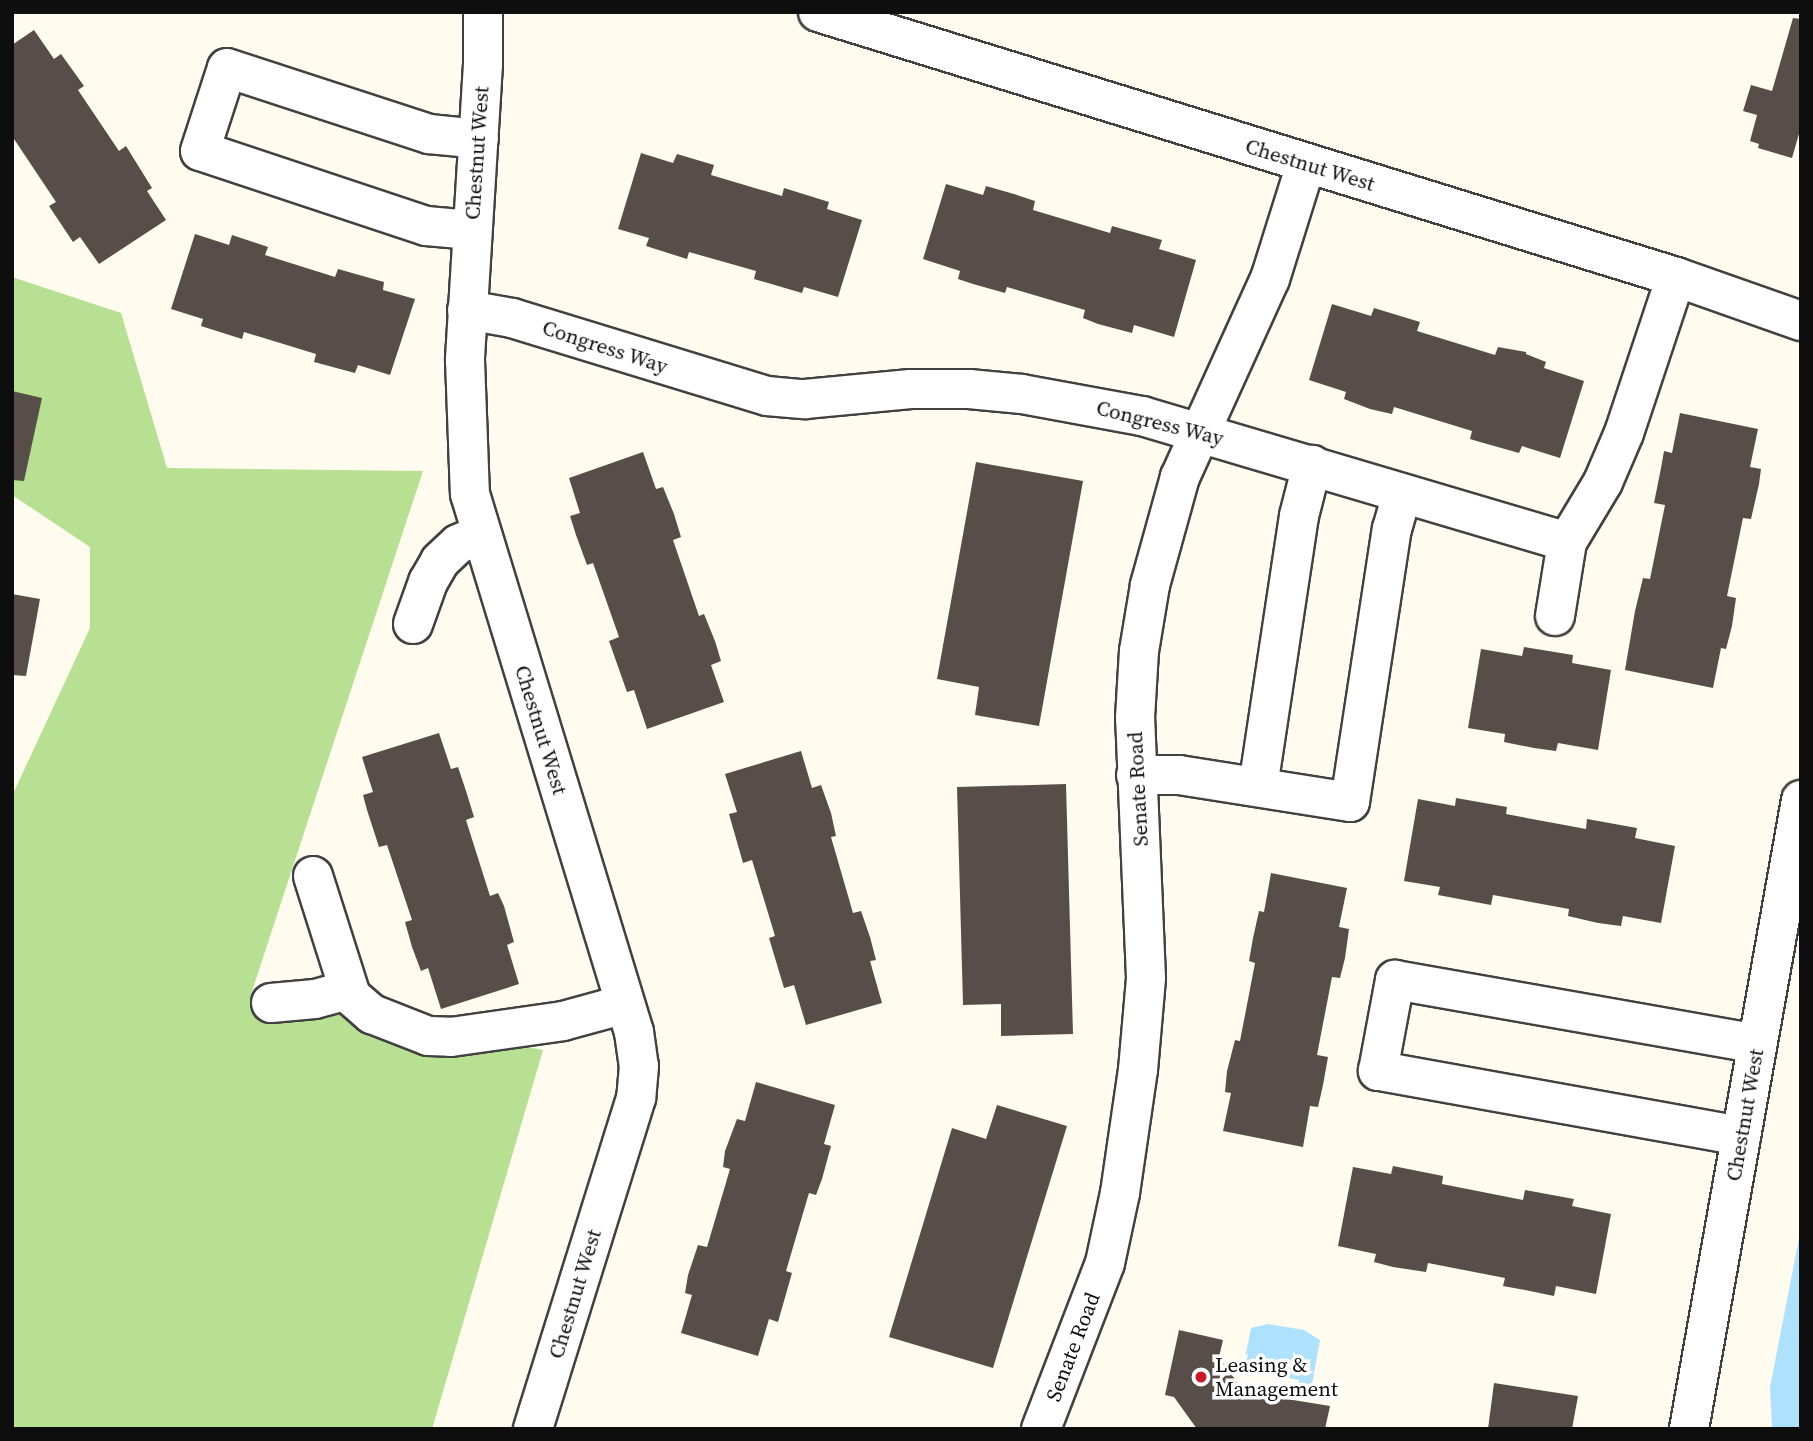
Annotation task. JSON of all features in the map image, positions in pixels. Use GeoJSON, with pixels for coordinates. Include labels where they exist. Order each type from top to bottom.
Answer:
{"type":"FeatureCollection","features":[{"type":"Feature","properties":{"kind":"street","name":"Chestnut West"},"geometry":{"type":"LineString","coordinates":[[483,12],[479,139],[467,310],[465,411],[468,476],[481,534],[625,1004],[639,1066],[636,1098],[533,1429]]}},
{"type":"Feature","properties":{"kind":"street","name":"Chestnut West"},"geometry":{"type":"LineString","coordinates":[[818,12],[1676,277],[1801,321]]}},
{"type":"Feature","properties":{"kind":"street"},"geometry":{"type":"LineString","coordinates":[[472,230],[426,226],[200,151],[227,68],[429,134],[479,139]]}},
{"type":"Feature","properties":{"kind":"street","name":"Senate Road"},"geometry":{"type":"LineString","coordinates":[[1041,1429],[1105,1263],[1120,1193],[1136,1083],[1146,978],[1136,775],[1136,697],[1144,618],[1172,498],[1270,279],[1307,164]]}},
{"type":"Feature","properties":{"kind":"street"},"geometry":{"type":"LineString","coordinates":[[1555,615],[1567,542],[1603,482],[1624,433],[1676,277]]}},
{"type":"Feature","properties":{"kind":"street","name":"Congress Way"},"geometry":{"type":"LineString","coordinates":[[467,310],[512,318],[767,396],[805,399],[922,389],[996,391],[1142,416],[1200,431],[1567,542]]}},
{"type":"Feature","properties":{"kind":"street"},"geometry":{"type":"LineString","coordinates":[[1258,787],[1299,516],[1312,465]]}},
{"type":"Feature","properties":{"kind":"street"},"geometry":{"type":"LineString","coordinates":[[1136,775],[1179,775],[1350,802],[1392,529],[1402,493]]}},
{"type":"Feature","properties":{"kind":"street"},"geometry":{"type":"LineString","coordinates":[[413,624],[428,582],[440,561],[458,544],[481,534]]}},
{"type":"Feature","properties":{"kind":"street","name":"Chestnut West"},"geometry":{"type":"LineString","coordinates":[[1689,1429],[1801,800]]}},
{"type":"Feature","properties":{"kind":"street"},"geometry":{"type":"LineString","coordinates":[[313,876],[348,990],[354,1001],[365,1011],[436,1037],[563,1021],[625,1004]]}},
{"type":"Feature","properties":{"kind":"street"},"geometry":{"type":"LineString","coordinates":[[1741,1136],[1378,1071],[1395,980],[1757,1044]]}},
{"type":"Feature","properties":{"kind":"street"},"geometry":{"type":"LineString","coordinates":[[271,1003],[314,999],[348,990]]}},
{"type":"Feature","properties":{"kind":"green space"},"geometry":{"type":"Polygon","coordinates":[[[12,277],[121,313],[167,468],[423,471],[251,994],[543,1050],[432,1429],[12,1429],[12,796],[90,628],[90,547],[12,495],[12,277]]]}},
{"type":"Feature","properties":{"kind":"water"},"geometry":{"type":"Polygon","coordinates":[[[1801,1228],[1801,1429],[1772,1429],[1770,1387],[1801,1228]]]}},
{"type":"Feature","properties":{"kind":"water"},"geometry":{"type":"Polygon","coordinates":[[[1268,1324],[1304,1330],[1320,1340],[1311,1390],[1299,1388],[1299,1380],[1243,1369],[1251,1328],[1268,1324]]]}},
{"type":"Feature","properties":{"kind":"building"},"geometry":{"type":"Polygon","coordinates":[[[1793,18],[1801,19],[1801,127],[1792,158],[1758,148],[1759,144],[1750,141],[1757,115],[1743,111],[1751,85],[1772,91],[1793,18]]]}},
{"type":"Feature","properties":{"kind":"building"},"geometry":{"type":"Polygon","coordinates":[[[34,30],[54,59],[61,54],[84,86],[78,90],[119,151],[126,146],[152,188],[147,191],[166,220],[99,264],[80,237],[73,242],[49,206],[56,202],[12,136],[12,45],[34,30]]]}},
{"type":"Feature","properties":{"kind":"building"},"geometry":{"type":"Polygon","coordinates":[[[641,153],[673,163],[677,154],[714,165],[711,175],[782,196],[784,188],[829,202],[827,209],[862,220],[838,297],[804,287],[802,293],[754,279],[756,271],[689,252],[687,259],[646,246],[649,238],[618,229],[641,153]]]}},
{"type":"Feature","properties":{"kind":"building"},"geometry":{"type":"Polygon","coordinates":[[[946,184],[983,195],[986,186],[1014,194],[1035,201],[1033,210],[1110,233],[1112,226],[1162,240],[1159,249],[1196,260],[1174,337],[1134,325],[1132,333],[1098,324],[1083,318],[1085,310],[1007,287],[1005,293],[973,284],[958,279],[960,271],[923,259],[946,184]]]}},
{"type":"Feature","properties":{"kind":"building"},"geometry":{"type":"Polygon","coordinates":[[[195,234],[229,245],[232,235],[268,247],[265,255],[335,277],[338,269],[384,282],[383,290],[415,299],[390,375],[358,365],[355,373],[314,362],[316,354],[244,332],[242,339],[201,326],[203,319],[171,309],[195,234]]]}},
{"type":"Feature","properties":{"kind":"building"},"geometry":{"type":"Polygon","coordinates":[[[1332,304],[1371,316],[1374,308],[1420,322],[1417,331],[1495,355],[1498,347],[1526,352],[1546,362],[1544,368],[1584,381],[1560,458],[1522,446],[1519,453],[1470,439],[1472,431],[1394,407],[1392,414],[1370,409],[1344,399],[1346,392],[1309,380],[1332,304]]]}},
{"type":"Feature","properties":{"kind":"building"},"geometry":{"type":"Polygon","coordinates":[[[12,391],[42,398],[24,481],[12,480],[12,391]]]}},
{"type":"Feature","properties":{"kind":"building"},"geometry":{"type":"Polygon","coordinates":[[[1680,413],[1758,429],[1750,467],[1761,469],[1759,484],[1751,519],[1743,518],[1727,596],[1736,598],[1732,626],[1726,649],[1721,648],[1713,688],[1625,670],[1643,578],[1650,579],[1665,505],[1654,503],[1664,451],[1672,453],[1680,413]]]}},
{"type":"Feature","properties":{"kind":"building"},"geometry":{"type":"Polygon","coordinates":[[[643,452],[656,489],[663,487],[674,514],[681,537],[673,540],[699,616],[704,614],[715,641],[721,661],[711,665],[724,702],[647,729],[634,690],[627,692],[609,641],[619,637],[593,563],[587,565],[570,516],[580,513],[569,478],[643,452]]]}},
{"type":"Feature","properties":{"kind":"building"},"geometry":{"type":"Polygon","coordinates":[[[976,462],[1083,481],[1039,726],[975,715],[979,687],[937,679],[976,462]]]}},
{"type":"Feature","properties":{"kind":"building"},"geometry":{"type":"Polygon","coordinates":[[[12,594],[40,599],[26,676],[12,675],[12,594]]]}},
{"type":"Feature","properties":{"kind":"building"},"geometry":{"type":"Polygon","coordinates":[[[1524,647],[1573,655],[1572,663],[1611,670],[1598,750],[1558,743],[1556,751],[1534,748],[1504,742],[1505,734],[1468,728],[1481,649],[1522,656],[1524,647]]]}},
{"type":"Feature","properties":{"kind":"building"},"geometry":{"type":"Polygon","coordinates":[[[439,733],[451,769],[458,767],[467,794],[474,817],[466,820],[490,896],[498,893],[504,906],[514,942],[507,945],[519,984],[441,1009],[428,968],[421,971],[412,947],[405,922],[412,920],[387,845],[379,847],[367,810],[363,795],[373,792],[362,757],[439,733]]]}},
{"type":"Feature","properties":{"kind":"building"},"geometry":{"type":"Polygon","coordinates":[[[801,751],[812,788],[821,785],[831,813],[836,836],[831,837],[853,913],[861,911],[870,937],[876,960],[870,961],[882,1003],[806,1025],[794,985],[784,988],[769,938],[775,936],[752,860],[743,863],[729,814],[737,812],[725,774],[801,751]]]}},
{"type":"Feature","properties":{"kind":"building"},"geometry":{"type":"Polygon","coordinates":[[[1066,784],[1073,1034],[1001,1036],[1001,1004],[963,1005],[957,787],[1066,784]]]}},
{"type":"Feature","properties":{"kind":"building"},"geometry":{"type":"Polygon","coordinates":[[[1456,798],[1507,807],[1506,814],[1586,829],[1587,819],[1637,828],[1635,838],[1675,846],[1661,923],[1623,916],[1621,926],[1598,923],[1568,916],[1569,909],[1493,895],[1491,905],[1438,895],[1440,887],[1404,881],[1418,799],[1455,806],[1456,798]]]}},
{"type":"Feature","properties":{"kind":"building"},"geometry":{"type":"Polygon","coordinates":[[[1271,873],[1347,888],[1339,927],[1349,929],[1345,958],[1340,978],[1332,977],[1317,1055],[1328,1057],[1318,1107],[1310,1106],[1303,1147],[1223,1131],[1231,1093],[1225,1092],[1227,1071],[1235,1040],[1240,1041],[1255,963],[1249,961],[1253,938],[1259,911],[1264,912],[1271,873]]]}},
{"type":"Feature","properties":{"kind":"building"},"geometry":{"type":"Polygon","coordinates":[[[756,1082],[835,1105],[824,1144],[831,1146],[822,1179],[816,1195],[809,1193],[786,1271],[792,1273],[778,1322],[769,1319],[758,1356],[681,1333],[692,1295],[685,1293],[688,1275],[698,1245],[707,1247],[730,1169],[723,1167],[725,1151],[737,1119],[745,1121],[756,1082]]]}},
{"type":"Feature","properties":{"kind":"building"},"geometry":{"type":"Polygon","coordinates":[[[997,1105],[1067,1126],[993,1368],[889,1337],[952,1128],[986,1139],[997,1105]]]}},
{"type":"Feature","properties":{"kind":"building"},"geometry":{"type":"Polygon","coordinates":[[[1393,1166],[1443,1176],[1442,1184],[1523,1200],[1525,1190],[1574,1199],[1572,1206],[1611,1214],[1596,1294],[1556,1286],[1554,1296],[1503,1286],[1505,1278],[1428,1263],[1426,1272],[1393,1267],[1374,1262],[1376,1254],[1338,1246],[1353,1167],[1391,1174],[1393,1166]]]}},
{"type":"Feature","properties":{"kind":"building","name":"Leasing & Management"},"geometry":{"type":"Polygon","coordinates":[[[1179,1330],[1223,1340],[1219,1357],[1244,1392],[1330,1406],[1325,1429],[1197,1429],[1174,1397],[1165,1395],[1179,1330]]]}},
{"type":"Feature","properties":{"kind":"building"},"geometry":{"type":"Polygon","coordinates":[[[1494,1383],[1578,1396],[1572,1429],[1488,1429],[1494,1383]]]}},
{"type":"Feature","properties":{"kind":"place","name":"Leasing & Management"},"geometry":{"type":"Point","coordinates":[1201,1377]}}]}
